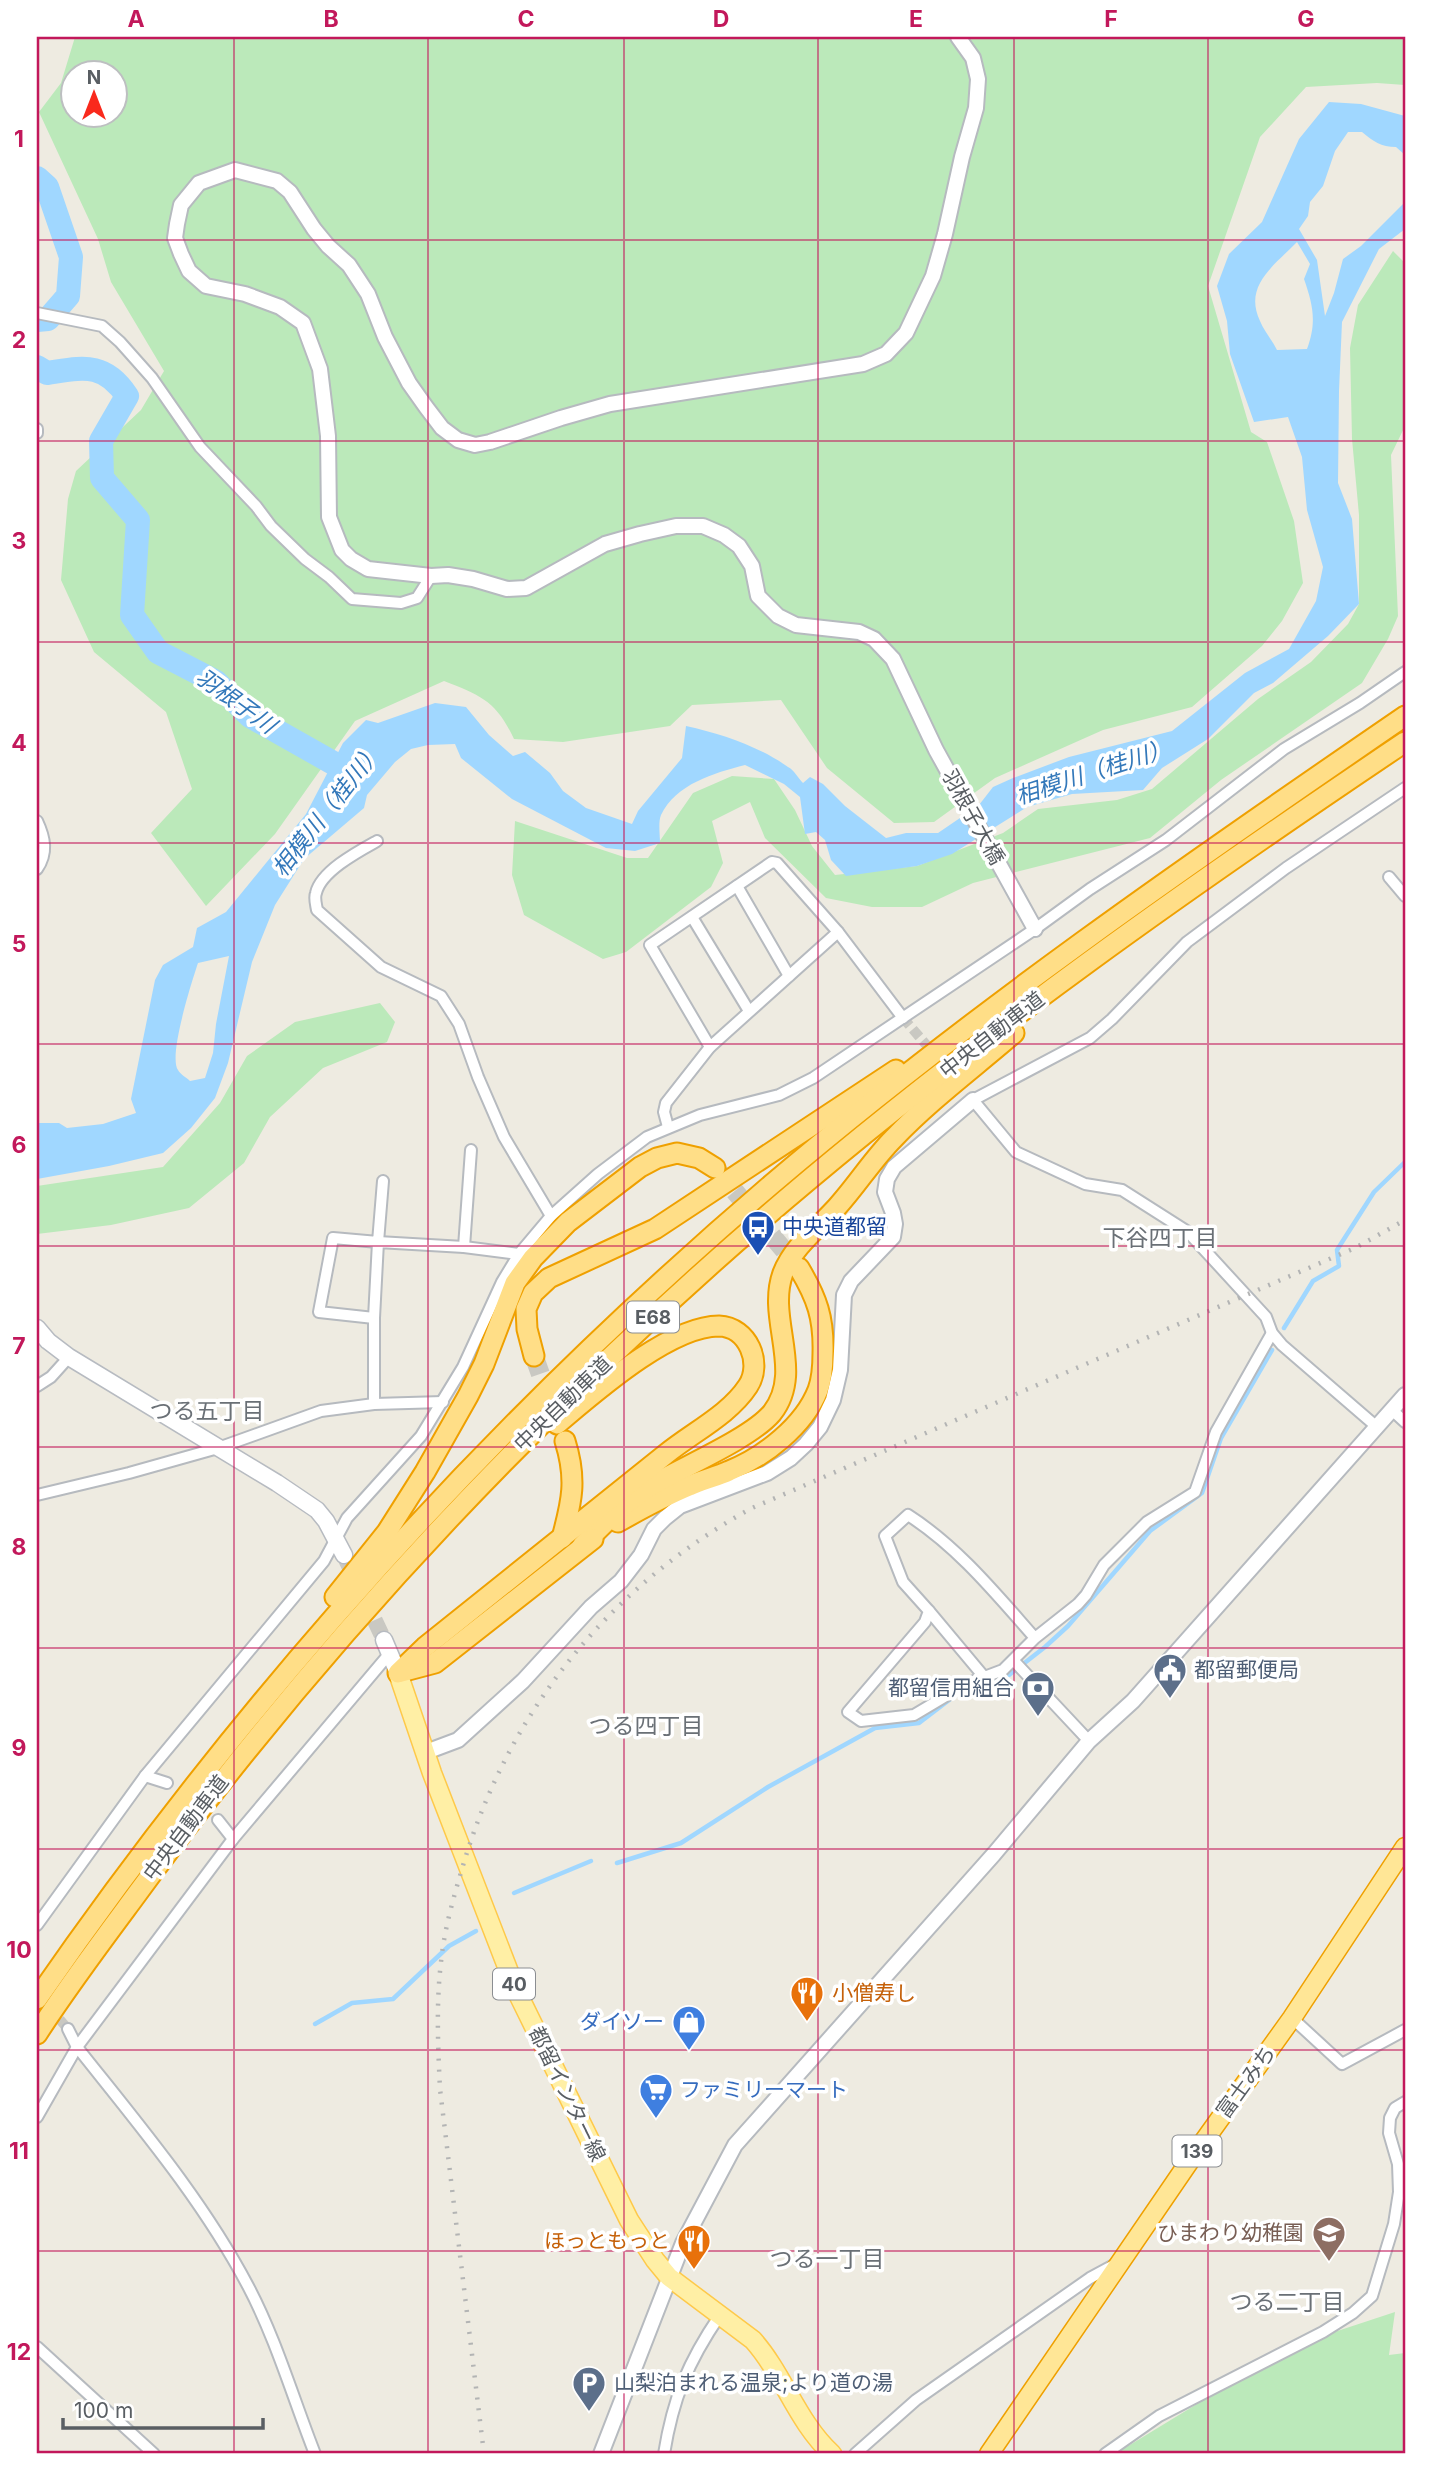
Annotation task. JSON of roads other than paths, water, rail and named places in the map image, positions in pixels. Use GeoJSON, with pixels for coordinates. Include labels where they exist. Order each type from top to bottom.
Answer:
{"type":"FeatureCollection","features":[{"type":"Feature","properties":{"kind":"highway","name":"中央自動車道"},"geometry":{"type":"LineString","coordinates":[[37,1999],[86,1928],[210,1763],[285,1672],[397,1545],[554,1383],[772,1185],[1024,984],[1405,716]]}},
{"type":"Feature","properties":{"kind":"highway","name":"中央自動車道"},"geometry":{"type":"LineString","coordinates":[[37,2034],[213,1792],[309,1674],[412,1557],[569,1397],[682,1290],[786,1199],[1025,1009],[1142,923],[1405,741]]}},
{"type":"Feature","properties":{"kind":"highway"},"geometry":{"type":"LineString","coordinates":[[582,1546],[616,1511],[636,1495],[737,1438],[770,1415],[784,1390],[786,1359],[779,1288],[794,1255],[894,1138],[1142,923]]}},
{"type":"Feature","properties":{"kind":"highway"},"geometry":{"type":"LineString","coordinates":[[534,1356],[527,1329],[526,1309],[533,1293],[549,1278],[655,1228],[1024,984]]}},
{"type":"Feature","properties":{"kind":"highway"},"geometry":{"type":"LineString","coordinates":[[210,1763],[325,1609],[387,1532],[468,1396],[484,1364],[515,1283],[533,1258],[568,1222],[657,1157],[677,1153],[699,1158],[715,1168]]}},
{"type":"Feature","properties":{"kind":"highway"},"geometry":{"type":"LineString","coordinates":[[398,1673],[435,1663],[582,1546],[619,1521],[668,1495],[730,1471],[757,1456],[796,1424],[818,1390],[824,1335],[821,1311],[799,1268]]}},
{"type":"Feature","properties":{"kind":"highway"},"geometry":{"type":"LineString","coordinates":[[398,1673],[425,1647],[673,1448],[736,1402],[750,1383],[754,1364],[752,1349],[740,1334],[719,1326],[699,1329],[664,1345],[614,1377],[544,1435],[505,1475],[412,1557]]}},
{"type":"Feature","properties":{"kind":"highway"},"geometry":{"type":"LineString","coordinates":[[562,1538],[571,1507],[574,1480],[565,1441]]}},
{"type":"Feature","properties":{"kind":"highway","name":"富士みち"},"geometry":{"type":"LineString","coordinates":[[989,2454],[1292,2018],[1405,1847]]}},
{"type":"Feature","properties":{"kind":"main road"},"geometry":{"type":"LineString","coordinates":[[37,1328],[48,1341],[69,1357],[317,1510],[344,1555]]}},
{"type":"Feature","properties":{"kind":"main road"},"geometry":{"type":"LineString","coordinates":[[387,1647],[398,1673]]}},
{"type":"Feature","properties":{"kind":"main road","name":"都留インター線"},"geometry":{"type":"LineString","coordinates":[[398,1673],[464,1860],[516,1990],[629,2220],[669,2277],[753,2340],[762,2350],[772,2362],[805,2422],[832,2454]]}},
{"type":"Feature","properties":{"kind":"street","name":"羽根子大橋"},"geometry":{"type":"LineString","coordinates":[[958,37],[973,58],[976,69],[976,108],[933,276],[906,333],[886,354],[863,363],[610,404],[490,442],[475,444],[458,440],[442,428],[409,383],[384,337],[368,294],[349,265],[328,246],[290,192],[277,181],[235,170],[199,183],[181,205],[175,237],[190,271],[206,286],[245,293],[280,307],[303,323],[320,369],[328,436],[329,517],[342,550],[351,559],[368,569],[473,579],[507,589],[526,588],[605,544],[676,526],[703,526],[724,535],[739,545],[752,566],[758,596],[778,616],[796,625],[859,632],[874,639],[893,659],[936,750],[1035,929]]}},
{"type":"Feature","properties":{"kind":"street"},"geometry":{"type":"LineString","coordinates":[[39,313],[102,326],[120,342],[152,378],[200,447],[256,506],[271,526],[352,599],[401,603],[409,601],[417,598],[431,576]]}},
{"type":"Feature","properties":{"kind":"street"},"geometry":{"type":"LineString","coordinates":[[37,1925],[145,1776],[324,1561],[347,1518],[421,1436],[463,1367],[502,1282],[519,1254],[551,1216],[598,1174],[647,1137],[700,1115],[779,1095],[813,1078],[1090,889],[1166,841],[1284,749],[1405,672]]}},
{"type":"Feature","properties":{"kind":"street"},"geometry":{"type":"LineString","coordinates":[[426,1752],[458,1740],[523,1681],[591,1607],[621,1581],[641,1555],[654,1530],[665,1518],[681,1506],[767,1473],[791,1458],[820,1427],[833,1400],[840,1370],[844,1295],[851,1281],[892,1237],[895,1224],[885,1192],[887,1179],[894,1167],[973,1100],[1090,1038],[1186,942],[1286,868],[1405,788]]}},
{"type":"Feature","properties":{"kind":"street"},"geometry":{"type":"LineString","coordinates":[[37,821],[43,835],[44,858],[37,869]]}},
{"type":"Feature","properties":{"kind":"street"},"geometry":{"type":"LineString","coordinates":[[377,841],[351,856],[327,875],[316,891],[317,910],[380,967],[442,996],[459,1024],[504,1137],[551,1216]]}},
{"type":"Feature","properties":{"kind":"street"},"geometry":{"type":"LineString","coordinates":[[710,1047],[650,945],[772,862],[777,863],[838,932],[903,1018]]}},
{"type":"Feature","properties":{"kind":"street"},"geometry":{"type":"LineString","coordinates":[[1389,877],[1405,897]]}},
{"type":"Feature","properties":{"kind":"street"},"geometry":{"type":"LineString","coordinates":[[737,886],[789,976]]}},
{"type":"Feature","properties":{"kind":"street"},"geometry":{"type":"LineString","coordinates":[[692,917],[749,1011]]}},
{"type":"Feature","properties":{"kind":"street"},"geometry":{"type":"LineString","coordinates":[[668,1127],[664,1112],[666,1103],[710,1047],[838,932]]}},
{"type":"Feature","properties":{"kind":"street"},"geometry":{"type":"LineString","coordinates":[[973,1100],[1016,1152],[1085,1184],[1122,1190],[1188,1232],[1266,1317],[1272,1333],[1282,1345],[1377,1427]]}},
{"type":"Feature","properties":{"kind":"street"},"geometry":{"type":"LineString","coordinates":[[464,1247],[471,1150]]}},
{"type":"Feature","properties":{"kind":"street"},"geometry":{"type":"LineString","coordinates":[[374,1404],[374,1318],[383,1181]]}},
{"type":"Feature","properties":{"kind":"street"},"geometry":{"type":"LineString","coordinates":[[374,1318],[319,1312],[332,1238],[464,1247],[519,1254]]}},
{"type":"Feature","properties":{"kind":"street"},"geometry":{"type":"LineString","coordinates":[[929,1611],[925,1622],[848,1712],[861,1721],[914,1715],[966,1684],[1003,1670],[1035,1638],[1078,1604],[1104,1565],[1147,1522],[1195,1492],[1216,1432],[1272,1333]]}},
{"type":"Feature","properties":{"kind":"street"},"geometry":{"type":"LineString","coordinates":[[37,1387],[51,1377],[69,1357]]}},
{"type":"Feature","properties":{"kind":"street"},"geometry":{"type":"LineString","coordinates":[[601,2454],[669,2277],[689,2231],[735,2145],[997,1851],[1089,1741],[1133,1701],[1405,1395]]}},
{"type":"Feature","properties":{"kind":"street"},"geometry":{"type":"LineString","coordinates":[[37,1495],[218,1448],[321,1411],[374,1404],[443,1402]]}},
{"type":"Feature","properties":{"kind":"street"},"geometry":{"type":"LineString","coordinates":[[1392,1410],[1405,1422]]}},
{"type":"Feature","properties":{"kind":"street"},"geometry":{"type":"LineString","coordinates":[[985,1678],[903,1582],[885,1536],[908,1515],[943,1541],[989,1586],[1035,1638]]}},
{"type":"Feature","properties":{"kind":"street"},"geometry":{"type":"LineString","coordinates":[[37,2117],[78,2047],[233,1839],[387,1647]]}},
{"type":"Feature","properties":{"kind":"street"},"geometry":{"type":"LineString","coordinates":[[1014,1661],[1089,1741]]}},
{"type":"Feature","properties":{"kind":"street"},"geometry":{"type":"LineString","coordinates":[[145,1776],[167,1783]]}},
{"type":"Feature","properties":{"kind":"street"},"geometry":{"type":"LineString","coordinates":[[218,1820],[233,1839]]}},
{"type":"Feature","properties":{"kind":"street"},"geometry":{"type":"LineString","coordinates":[[1292,2018],[1342,2064],[1405,2030]]}},
{"type":"Feature","properties":{"kind":"street"},"geometry":{"type":"LineString","coordinates":[[68,2029],[78,2047],[196,2200],[232,2257],[265,2324],[315,2454]]}},
{"type":"Feature","properties":{"kind":"street"},"geometry":{"type":"LineString","coordinates":[[1105,2454],[1159,2416],[1323,2332],[1353,2313],[1372,2296],[1394,2224],[1399,2192],[1398,2164],[1389,2133],[1390,2118],[1395,2108],[1405,2102]]}},
{"type":"Feature","properties":{"kind":"street"},"geometry":{"type":"LineString","coordinates":[[855,2454],[916,2400],[1090,2278],[1121,2261]]}},
{"type":"Feature","properties":{"kind":"street"},"geometry":{"type":"LineString","coordinates":[[664,2454],[670,2418],[681,2384],[701,2342],[720,2315]]}},
{"type":"Feature","properties":{"kind":"street"},"geometry":{"type":"LineString","coordinates":[[37,2347],[154,2454]]}},
{"type":"Feature","properties":{"kind":"water","name":"相模川（桂川）"},"geometry":{"type":"Polygon","coordinates":[[[1329,102],[1361,104],[1405,116],[1405,155],[1396,147],[1378,143],[1362,132],[1348,132],[1335,151],[1323,186],[1310,202],[1308,216],[1299,229],[1317,260],[1325,316],[1343,259],[1361,246],[1405,202],[1405,229],[1379,249],[1342,322],[1338,483],[1352,519],[1359,604],[1328,636],[1273,683],[1254,693],[1208,739],[1162,768],[1143,790],[1072,794],[1027,807],[952,854],[917,866],[846,876],[831,860],[825,840],[816,832],[805,834],[800,797],[784,784],[745,765],[697,781],[676,795],[661,815],[660,843],[635,851],[606,848],[512,799],[461,758],[455,744],[411,749],[395,762],[367,795],[364,808],[304,859],[275,905],[252,962],[228,1063],[215,1098],[191,1128],[163,1153],[37,1179],[37,1123],[59,1123],[67,1128],[103,1124],[136,1113],[131,1099],[155,980],[163,965],[193,947],[197,928],[226,912],[306,814],[343,743],[366,720],[378,723],[435,703],[466,707],[489,735],[513,756],[525,752],[550,773],[563,791],[586,808],[632,824],[638,811],[682,758],[686,726],[752,747],[790,768],[803,783],[810,777],[823,784],[845,806],[886,838],[906,833],[938,833],[979,805],[993,787],[1013,778],[1069,757],[1172,731],[1245,673],[1289,649],[1316,601],[1323,567],[1307,510],[1302,457],[1288,417],[1254,422],[1230,354],[1227,321],[1217,286],[1229,254],[1262,222],[1299,139],[1329,102]],[[1297,242],[1271,268],[1258,286],[1256,308],[1260,321],[1277,350],[1307,349],[1312,330],[1312,305],[1304,279],[1310,264],[1297,242]],[[229,956],[198,963],[195,972],[176,1050],[178,1070],[190,1081],[205,1078],[213,1053],[229,956]]]}},
{"type":"Feature","properties":{"kind":"waterway","name":"羽根子川"},"geometry":{"type":"LineString","coordinates":[[37,178],[47,187],[71,257],[68,296],[48,319],[37,320]]}},
{"type":"Feature","properties":{"kind":"waterway","name":"羽根子川"},"geometry":{"type":"LineString","coordinates":[[37,367],[47,373],[82,369],[101,372],[110,377],[127,396],[101,441],[102,478],[138,520],[132,615],[158,652],[216,682],[250,716],[358,777]]}},
{"type":"Feature","properties":{"kind":"waterway"},"geometry":{"type":"LineString","coordinates":[[1284,1328],[1313,1281],[1339,1266],[1337,1250],[1374,1192],[1405,1162]]}},
{"type":"Feature","properties":{"kind":"waterway"},"geometry":{"type":"LineString","coordinates":[[617,1863],[681,1843],[768,1787],[875,1728],[919,1723],[957,1694],[1009,1675],[1045,1647],[1068,1626],[1150,1531],[1202,1493],[1221,1438],[1272,1350]]}},
{"type":"Feature","properties":{"kind":"waterway"},"geometry":{"type":"LineString","coordinates":[[514,1893],[591,1861]]}},
{"type":"Feature","properties":{"kind":"waterway"},"geometry":{"type":"LineString","coordinates":[[315,2024],[352,2003],[393,1999],[449,1946],[476,1931]]}},
{"type":"Feature","properties":{"kind":"tunnel"},"geometry":{"type":"LineString","coordinates":[[903,1018],[936,1056]]}},
{"type":"Feature","properties":{"kind":"tunnel"},"geometry":{"type":"LineString","coordinates":[[716,1169],[799,1268]]}},
{"type":"Feature","properties":{"kind":"tunnel"},"geometry":{"type":"LineString","coordinates":[[534,1356],[551,1404]]}},
{"type":"Feature","properties":{"kind":"tunnel"},"geometry":{"type":"LineString","coordinates":[[344,1555],[384,1640]]}},
{"type":"Feature","properties":{"kind":"tunnel"},"geometry":{"type":"LineString","coordinates":[[50,2008],[68,2029]]}},
{"type":"Feature","properties":{"kind":"railway"},"geometry":{"type":"LineString","coordinates":[[484,2454],[440,2089],[439,1978],[452,1903],[482,1812],[506,1758],[536,1707],[570,1659],[609,1615],[653,1575],[700,1540],[752,1508],[1355,1248],[1405,1220]]}},
{"type":"Feature","properties":{"kind":"place","name":"中央道都留"},"geometry":{"type":"Point","coordinates":[758,1257]}},
{"type":"Feature","properties":{"kind":"place","name":"都留郵便局"},"geometry":{"type":"Point","coordinates":[1170,1700]}},
{"type":"Feature","properties":{"kind":"place","name":"都留信用組合"},"geometry":{"type":"Point","coordinates":[1038,1718]}},
{"type":"Feature","properties":{"kind":"place","name":"小僧寿し"},"geometry":{"type":"Point","coordinates":[807,2023]}},
{"type":"Feature","properties":{"kind":"place","name":"ダイソー"},"geometry":{"type":"Point","coordinates":[689,2052]}},
{"type":"Feature","properties":{"kind":"place","name":"ファミリーマート"},"geometry":{"type":"Point","coordinates":[656,2120]}},
{"type":"Feature","properties":{"kind":"place","name":"ひまわり幼稚園"},"geometry":{"type":"Point","coordinates":[1329,2263]}},
{"type":"Feature","properties":{"kind":"place","name":"ほっともっと"},"geometry":{"type":"Point","coordinates":[694,2271]}},
{"type":"Feature","properties":{"kind":"place","name":"山梨泊まれる温泉;より道の湯"},"geometry":{"type":"Point","coordinates":[589,2413]}},
{"type":"Feature","properties":{"kind":"district","name":"下谷四丁目"},"geometry":{"type":"Point","coordinates":[1160,1238]}},
{"type":"Feature","properties":{"kind":"district","name":"つる五丁目"},"geometry":{"type":"Point","coordinates":[207,1411]}},
{"type":"Feature","properties":{"kind":"district","name":"つる四丁目"},"geometry":{"type":"Point","coordinates":[646,1726]}},
{"type":"Feature","properties":{"kind":"district","name":"つる一丁目"},"geometry":{"type":"Point","coordinates":[827,2259]}},
{"type":"Feature","properties":{"kind":"district","name":"つる二丁目"},"geometry":{"type":"Point","coordinates":[1287,2302]}}]}
